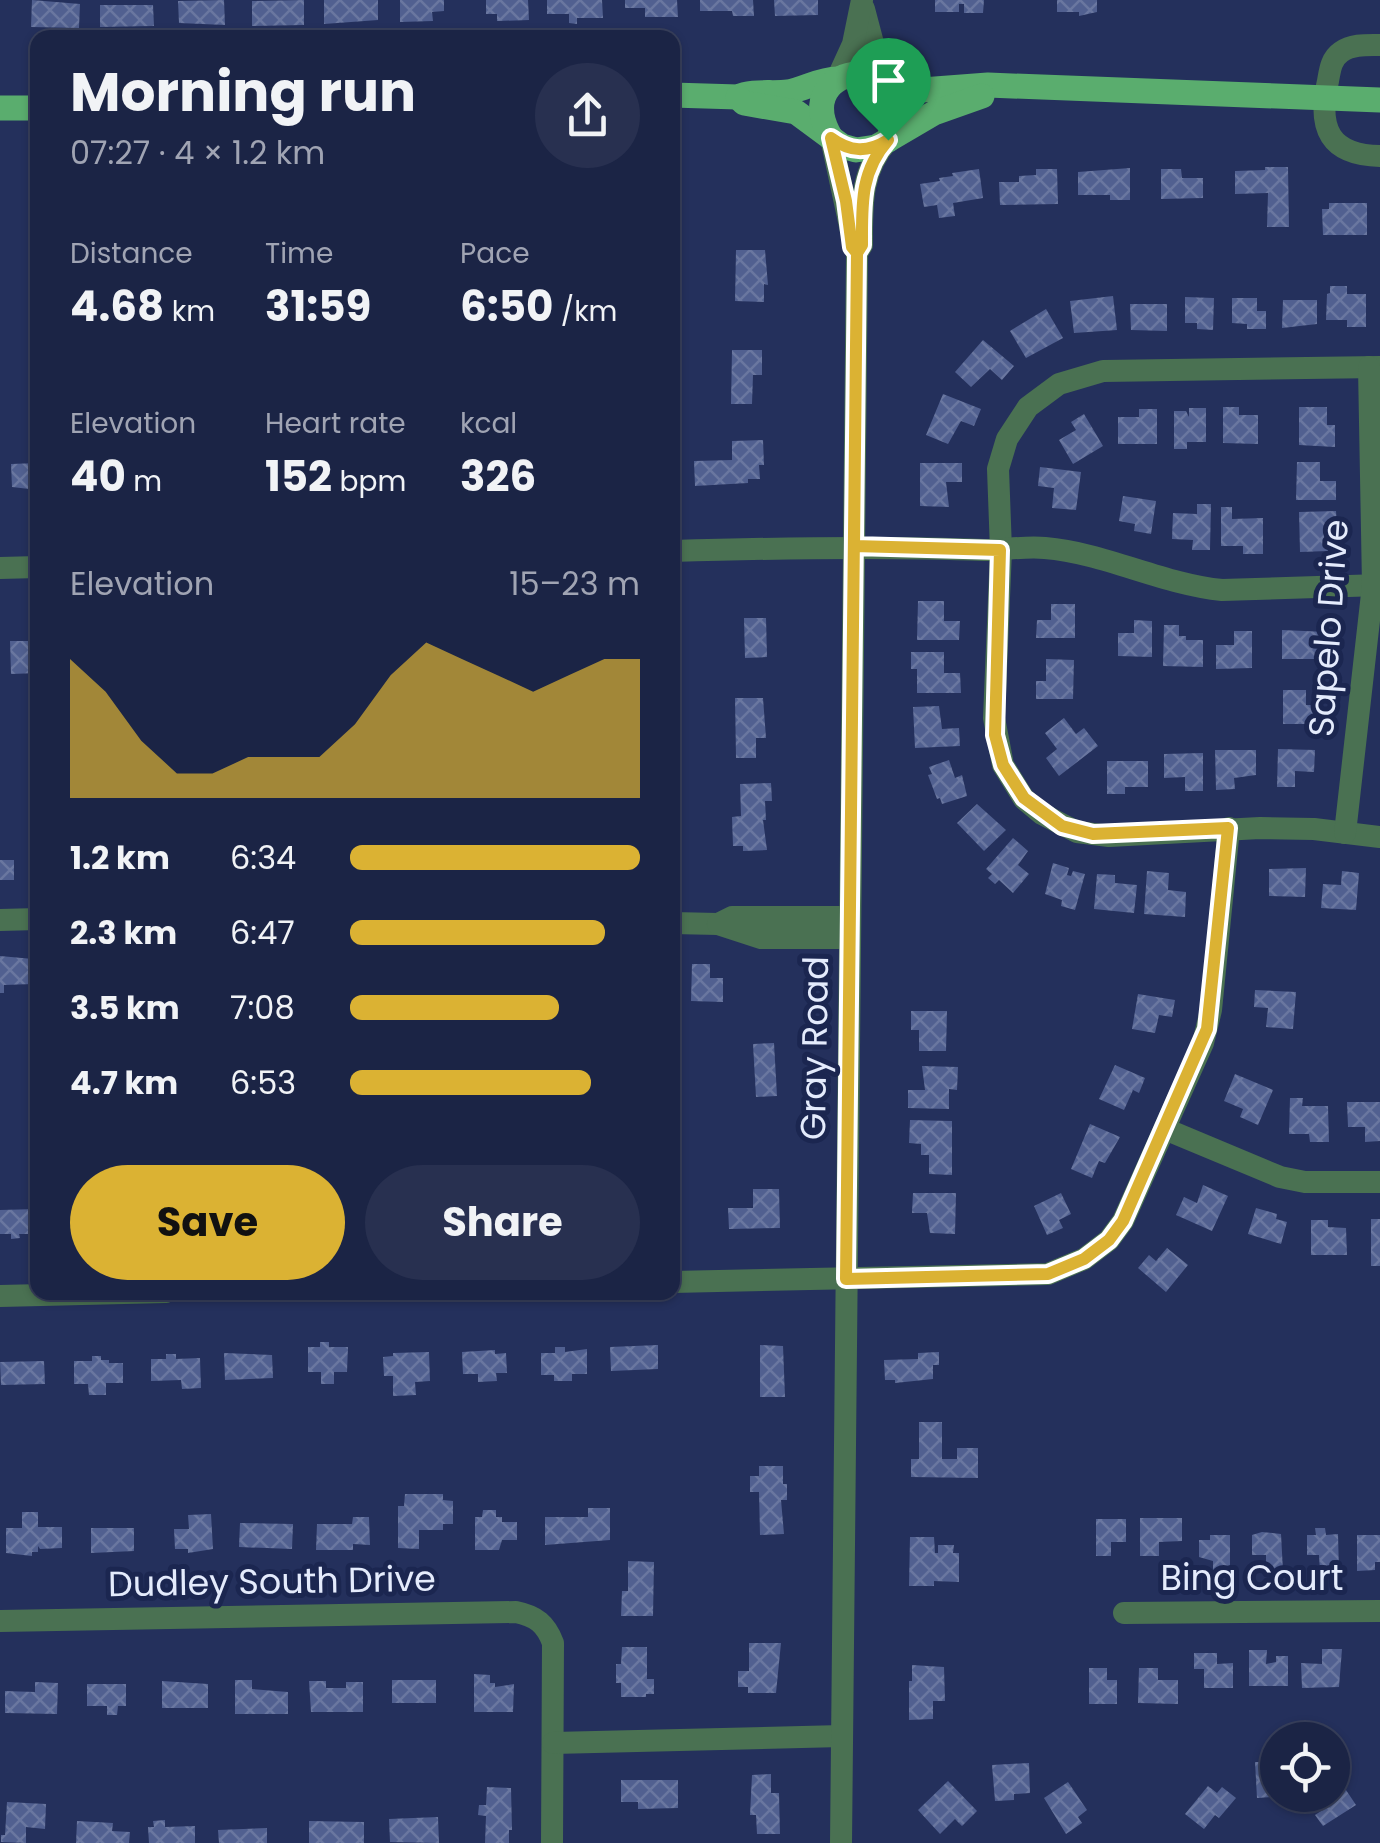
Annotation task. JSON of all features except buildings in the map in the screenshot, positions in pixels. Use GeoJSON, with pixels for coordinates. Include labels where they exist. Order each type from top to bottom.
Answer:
{"type":"FeatureCollection","features":[{"type":"Feature","properties":{"kind":"main road"},"geometry":{"type":"LineString","coordinates":[[680,95],[738,97],[745,93],[788,92],[860,72],[922,90],[988,84],[1380,100]]}},
{"type":"Feature","properties":{"kind":"main road"},"geometry":{"type":"LineString","coordinates":[[831,138],[820,114],[822,100],[837,79]]}},
{"type":"Feature","properties":{"kind":"main road"},"geometry":{"type":"LineString","coordinates":[[884,81],[898,106],[888,140]]}},
{"type":"Feature","properties":{"kind":"main road"},"geometry":{"type":"LineString","coordinates":[[738,97],[744,103],[796,112],[831,138],[856,150],[876,148],[934,112],[1005,86]]}},
{"type":"Feature","properties":{"kind":"main road"},"geometry":{"type":"LineString","coordinates":[[0,108],[30,108]]}},
{"type":"Feature","properties":{"kind":"street"},"geometry":{"type":"LineString","coordinates":[[837,79],[853,44],[862,3]]}},
{"type":"Feature","properties":{"kind":"street"},"geometry":{"type":"LineString","coordinates":[[862,3],[884,81]]}},
{"type":"Feature","properties":{"kind":"street"},"geometry":{"type":"LineString","coordinates":[[1380,45],[1359,45],[1338,55],[1324,98],[1326,127],[1338,146],[1350,154],[1380,156]]}},
{"type":"Feature","properties":{"kind":"street","name":"Gray Road"},"geometry":{"type":"LineString","coordinates":[[831,138],[852,247],[857,253]]}},
{"type":"Feature","properties":{"kind":"street","name":"Gray Road"},"geometry":{"type":"LineString","coordinates":[[841,1843],[857,253],[862,245],[864,182],[888,140]]}},
{"type":"Feature","properties":{"kind":"street"},"geometry":{"type":"LineString","coordinates":[[1374,367],[1104,371],[1059,384],[1028,407],[1004,447],[998,477],[995,735],[1003,765],[1024,798],[1062,826],[1093,834],[1228,828],[1380,837]]}},
{"type":"Feature","properties":{"kind":"street","name":"Sapelo Drive"},"geometry":{"type":"LineString","coordinates":[[1345,833],[1376,585],[1374,367]]}},
{"type":"Feature","properties":{"kind":"street"},"geometry":{"type":"LineString","coordinates":[[680,551],[854,546],[1043,548],[1072,552],[1198,588],[1376,585]]}},
{"type":"Feature","properties":{"kind":"street"},"geometry":{"type":"LineString","coordinates":[[0,568],[30,567]]}},
{"type":"Feature","properties":{"kind":"street"},"geometry":{"type":"LineString","coordinates":[[680,1282],[1048,1274],[1071,1266],[1109,1240],[1123,1221],[1207,1029],[1228,828]]}},
{"type":"Feature","properties":{"kind":"street"},"geometry":{"type":"LineString","coordinates":[[680,924],[718,924],[732,917],[850,928]]}},
{"type":"Feature","properties":{"kind":"street"},"geometry":{"type":"LineString","coordinates":[[0,920],[30,918]]}},
{"type":"Feature","properties":{"kind":"street"},"geometry":{"type":"LineString","coordinates":[[1165,1129],[1280,1178],[1380,1182]]}},
{"type":"Feature","properties":{"kind":"street"},"geometry":{"type":"LineString","coordinates":[[0,1296],[30,1295]]}},
{"type":"Feature","properties":{"kind":"street","name":"Bing Court"},"geometry":{"type":"LineString","coordinates":[[1124,1613],[1380,1611]]}},
{"type":"Feature","properties":{"kind":"street","name":"Dudley South Drive"},"geometry":{"type":"LineString","coordinates":[[0,1621],[530,1614],[542,1622],[553,1643],[553,1743]]}},
{"type":"Feature","properties":{"kind":"street"},"geometry":{"type":"LineString","coordinates":[[552,1843],[553,1743],[842,1736]]}},
{"type":"Feature","properties":{"kind":"route"},"geometry":{"type":"LineString","coordinates":[[888,140],[864,182],[862,245],[857,253],[854,546],[1000,550],[995,735],[1010,779],[1042,814],[1078,832],[1108,836],[1228,828],[1211,1010],[1202,1042],[1123,1221],[1109,1240],[1084,1259],[1048,1274],[846,1279],[857,253],[852,247],[831,138],[856,150],[876,148],[888,140]]}}]}
